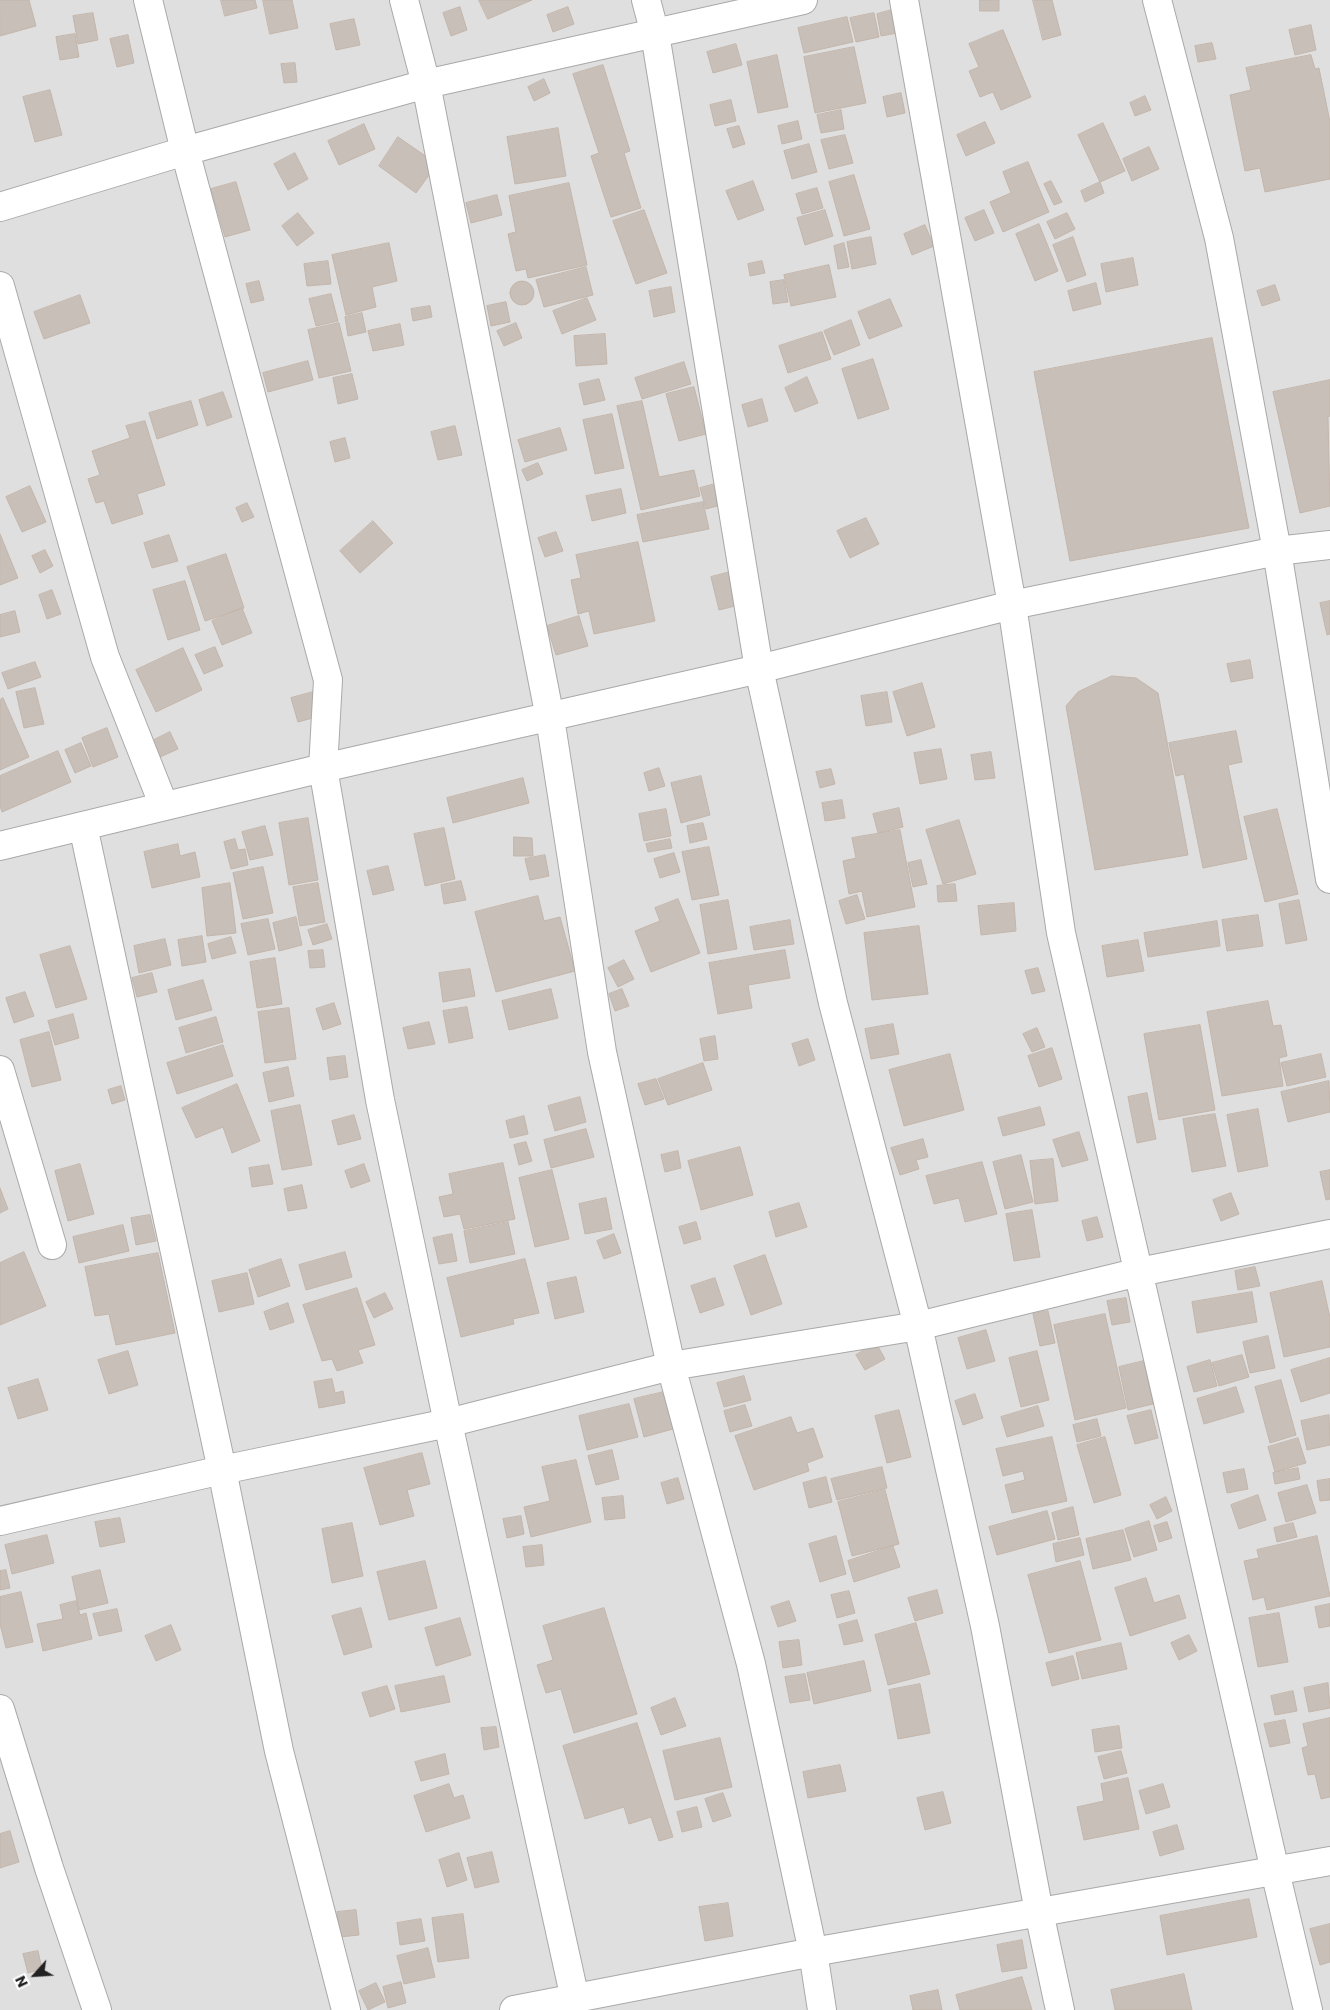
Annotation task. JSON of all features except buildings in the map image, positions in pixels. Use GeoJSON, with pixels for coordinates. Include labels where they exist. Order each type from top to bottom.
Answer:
{"type":"FeatureCollection","features":[{"type":"Feature","properties":{"kind":"street"},"geometry":{"type":"LineString","coordinates":[[148,0],[185,150],[328,680],[323,768],[380,1100],[448,1423],[575,1999]]}},
{"type":"Feature","properties":{"kind":"street"},"geometry":{"type":"LineString","coordinates":[[404,0],[426,84],[550,718],[602,1052],[671,1366],[751,1664],[812,1952],[822,2010]]}},
{"type":"Feature","properties":{"kind":"street"},"geometry":{"type":"LineString","coordinates":[[646,0],[655,34],[759,669],[833,1002],[918,1326],[985,1626],[1039,1912],[1060,2010]]}},
{"type":"Feature","properties":{"kind":"street"},"geometry":{"type":"LineString","coordinates":[[0,207],[185,150],[426,84],[803,0]]}},
{"type":"Feature","properties":{"kind":"street"},"geometry":{"type":"LineString","coordinates":[[904,0],[1012,605],[1061,933],[1308,2010]]}},
{"type":"Feature","properties":{"kind":"street"},"geometry":{"type":"LineString","coordinates":[[1157,0],[1219,238],[1277,551],[1330,879]]}},
{"type":"Feature","properties":{"kind":"street"},"geometry":{"type":"LineString","coordinates":[[0,286],[105,657],[164,806]]}},
{"type":"Feature","properties":{"kind":"street"},"geometry":{"type":"LineString","coordinates":[[0,846],[323,768],[550,718],[759,669],[1012,605],[1277,551],[1330,545]]}},
{"type":"Feature","properties":{"kind":"street"},"geometry":{"type":"LineString","coordinates":[[83,826],[222,1470],[279,1751],[346,2010]]}},
{"type":"Feature","properties":{"kind":"street"},"geometry":{"type":"LineString","coordinates":[[0,1070],[52,1245]]}},
{"type":"Feature","properties":{"kind":"street"},"geometry":{"type":"LineString","coordinates":[[0,1521],[222,1470],[448,1423],[671,1366],[918,1326],[1139,1272],[1330,1234]]}},
{"type":"Feature","properties":{"kind":"street"},"geometry":{"type":"LineString","coordinates":[[0,1709],[49,1868],[98,2010]]}},
{"type":"Feature","properties":{"kind":"street"},"geometry":{"type":"LineString","coordinates":[[514,2010],[812,1952],[1330,1861]]}},
{"type":"Feature","properties":{"kind":"shaded area"},"geometry":{"type":"Polygon","coordinates":[[[0,0],[1330,0],[1330,2010],[0,2010],[0,0]]]}}]}
